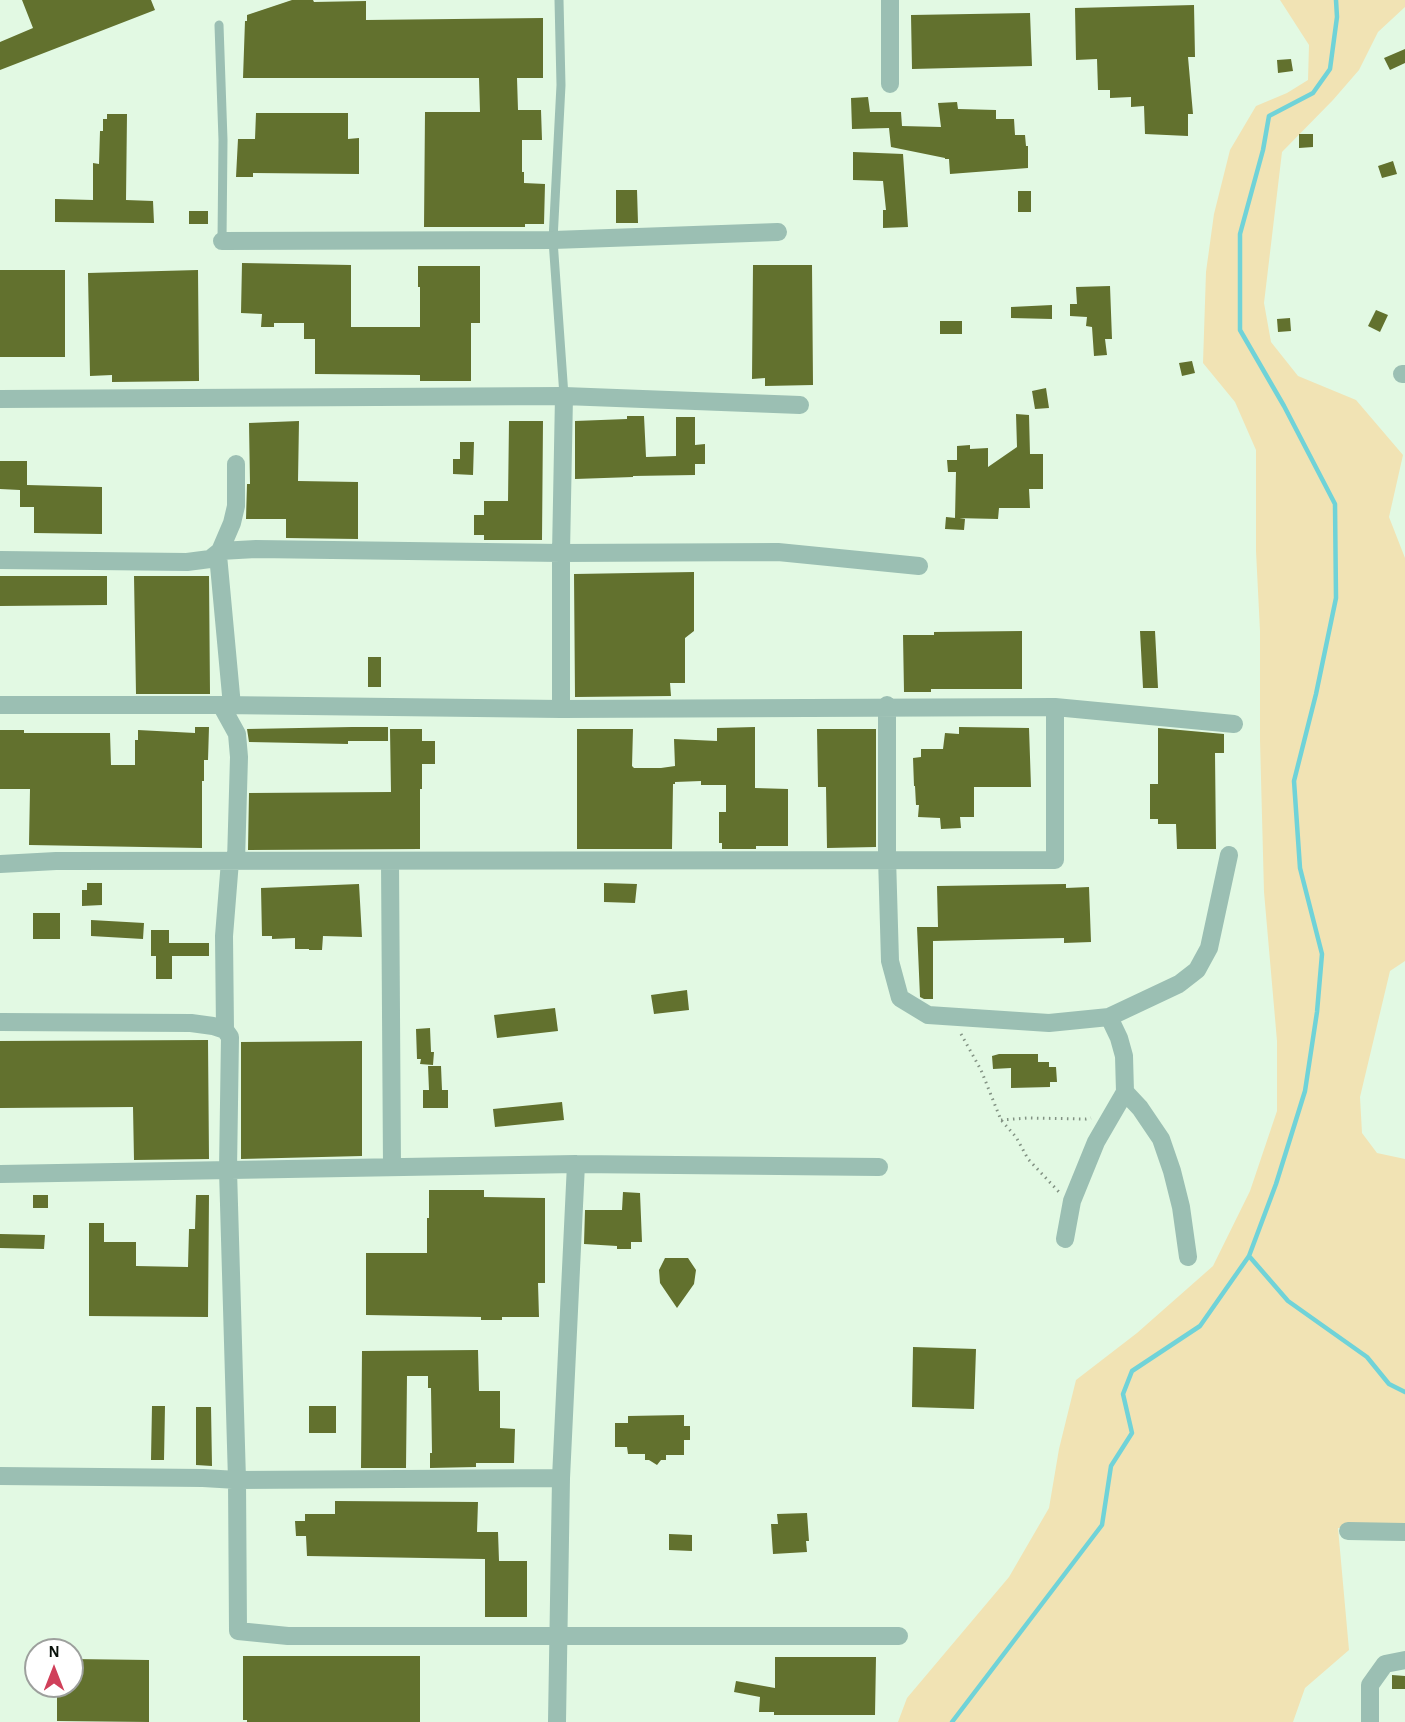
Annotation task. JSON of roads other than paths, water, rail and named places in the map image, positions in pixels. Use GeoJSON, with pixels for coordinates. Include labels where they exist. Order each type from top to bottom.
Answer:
{"type":"FeatureCollection","features":[{"type":"Feature","properties":{"kind":"street"},"geometry":{"type":"LineString","coordinates":[[890,0],[890,84]]}},
{"type":"Feature","properties":{"kind":"street"},"geometry":{"type":"LineString","coordinates":[[222,241],[553,240],[778,232]]}},
{"type":"Feature","properties":{"kind":"street"},"geometry":{"type":"LineString","coordinates":[[0,399],[564,396],[800,405]]}},
{"type":"Feature","properties":{"kind":"street"},"geometry":{"type":"LineString","coordinates":[[561,709],[564,396]]}},
{"type":"Feature","properties":{"kind":"street"},"geometry":{"type":"LineString","coordinates":[[0,560],[188,562],[210,560],[219,553],[228,536],[236,506],[236,464]]}},
{"type":"Feature","properties":{"kind":"street"},"geometry":{"type":"LineString","coordinates":[[219,553],[256,549],[561,553],[778,552],[920,566]]}},
{"type":"Feature","properties":{"kind":"street"},"geometry":{"type":"LineString","coordinates":[[219,553],[227,705],[237,734],[239,757],[233,861],[224,936],[225,1030],[230,1037],[231,1049],[228,1170],[237,1480],[238,1631],[288,1635],[899,1636]]}},
{"type":"Feature","properties":{"kind":"street"},"geometry":{"type":"LineString","coordinates":[[0,705],[561,709],[1055,707],[1234,724]]}},
{"type":"Feature","properties":{"kind":"street"},"geometry":{"type":"LineString","coordinates":[[887,705],[890,961],[900,998],[928,1015],[1049,1023],[1109,1017],[1179,984],[1197,970],[1209,948],[1229,855]]}},
{"type":"Feature","properties":{"kind":"street"},"geometry":{"type":"LineString","coordinates":[[0,864],[56,861],[1055,860],[1055,707]]}},
{"type":"Feature","properties":{"kind":"street"},"geometry":{"type":"LineString","coordinates":[[390,861],[392,1167]]}},
{"type":"Feature","properties":{"kind":"street"},"geometry":{"type":"LineString","coordinates":[[1065,1239],[1072,1203],[1096,1142],[1121,1098],[1124,1056],[1109,1017]]}},
{"type":"Feature","properties":{"kind":"street"},"geometry":{"type":"LineString","coordinates":[[0,1022],[191,1023],[225,1030]]}},
{"type":"Feature","properties":{"kind":"street"},"geometry":{"type":"LineString","coordinates":[[1121,1098],[1140,1108],[1161,1139],[1181,1207],[1188,1257]]}},
{"type":"Feature","properties":{"kind":"street"},"geometry":{"type":"LineString","coordinates":[[558,1722],[561,1478],[576,1164]]}},
{"type":"Feature","properties":{"kind":"street"},"geometry":{"type":"LineString","coordinates":[[0,1174],[576,1164],[879,1167]]}},
{"type":"Feature","properties":{"kind":"street"},"geometry":{"type":"LineString","coordinates":[[0,1476],[237,1480],[561,1478]]}},
{"type":"Feature","properties":{"kind":"street"},"geometry":{"type":"LineString","coordinates":[[1348,1532],[1405,1532]]}},
{"type":"Feature","properties":{"kind":"street"},"geometry":{"type":"LineString","coordinates":[[1370,1722],[1370,1685],[1385,1664],[1405,1660]]}},
{"type":"Feature","properties":{"kind":"lane"},"geometry":{"type":"LineString","coordinates":[[559,0],[561,85],[553,240],[564,396]]}},
{"type":"Feature","properties":{"kind":"lane"},"geometry":{"type":"LineString","coordinates":[[219,25],[223,140],[222,241]]}},
{"type":"Feature","properties":{"kind":"waterway"},"geometry":{"type":"LineString","coordinates":[[952,1722],[1102,1525],[1111,1466],[1132,1433],[1123,1394],[1132,1371],[1200,1326],[1249,1256],[1276,1184],[1305,1091],[1317,1012],[1322,954],[1300,868],[1294,781],[1316,694],[1336,598],[1335,504],[1284,406],[1240,330],[1240,234],[1263,150],[1269,116],[1313,93],[1330,69],[1337,17],[1336,0]]}},
{"type":"Feature","properties":{"kind":"waterway"},"geometry":{"type":"LineString","coordinates":[[1249,1256],[1288,1301],[1367,1357],[1389,1384],[1405,1392]]}}]}
